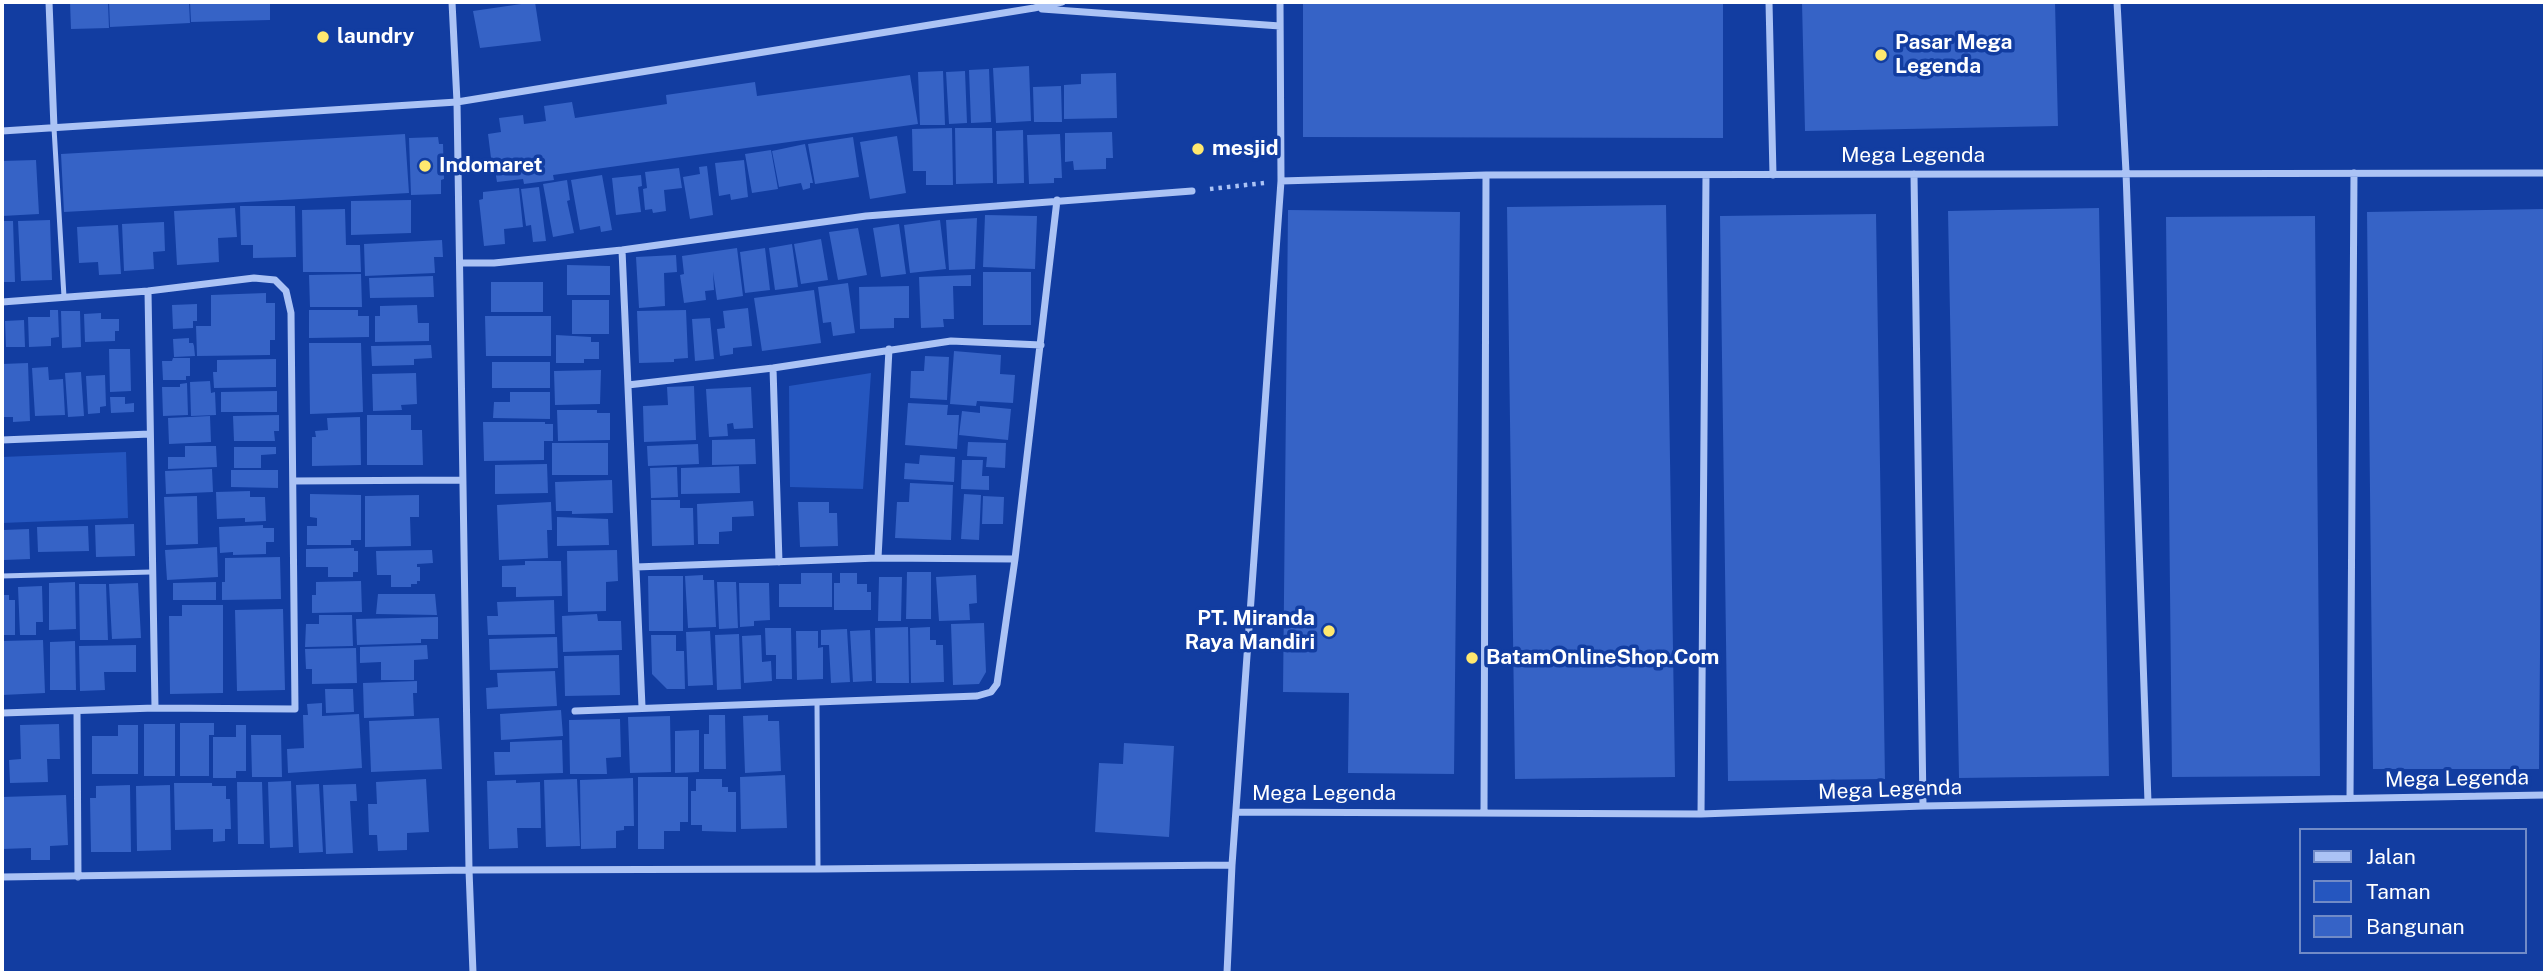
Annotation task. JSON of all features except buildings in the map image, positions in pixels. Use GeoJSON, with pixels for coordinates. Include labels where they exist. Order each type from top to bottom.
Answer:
{"type":"FeatureCollection","features":[{"type":"Feature","properties":{"kind":"street"},"geometry":{"type":"LineString","coordinates":[[50,2],[54,128]]}},
{"type":"Feature","properties":{"kind":"street"},"geometry":{"type":"LineString","coordinates":[[452,2],[457,102],[469,870],[473,973]]}},
{"type":"Feature","properties":{"kind":"street"},"geometry":{"type":"LineString","coordinates":[[2,131],[457,102],[1062,2]]}},
{"type":"Feature","properties":{"kind":"street","name":"Mega Legenda"},"geometry":{"type":"LineString","coordinates":[[1227,973],[1232,865],[1281,181],[1280,2]]}},
{"type":"Feature","properties":{"kind":"street"},"geometry":{"type":"LineString","coordinates":[[1769,2],[1773,174]]}},
{"type":"Feature","properties":{"kind":"street"},"geometry":{"type":"LineString","coordinates":[[2117,2],[2126,172],[2148,802]]}},
{"type":"Feature","properties":{"kind":"street"},"geometry":{"type":"LineString","coordinates":[[1034,8],[1280,26]]}},
{"type":"Feature","properties":{"kind":"street"},"geometry":{"type":"LineString","coordinates":[[2350,798],[2354,173]]}},
{"type":"Feature","properties":{"kind":"street","name":"Mega Legenda"},"geometry":{"type":"LineString","coordinates":[[1281,181],[1486,175],[2545,173]]}},
{"type":"Feature","properties":{"kind":"street"},"geometry":{"type":"LineString","coordinates":[[1701,814],[1706,174]]}},
{"type":"Feature","properties":{"kind":"street"},"geometry":{"type":"LineString","coordinates":[[1914,174],[1923,806]]}},
{"type":"Feature","properties":{"kind":"street"},"geometry":{"type":"LineString","coordinates":[[1484,812],[1486,175]]}},
{"type":"Feature","properties":{"kind":"street"},"geometry":{"type":"LineString","coordinates":[[460,264],[622,250],[866,216],[1192,191]]}},
{"type":"Feature","properties":{"kind":"street"},"geometry":{"type":"LineString","coordinates":[[575,711],[977,696],[991,692],[997,684],[1015,559],[1057,200]]}},
{"type":"Feature","properties":{"kind":"street"},"geometry":{"type":"LineString","coordinates":[[622,250],[642,707]]}},
{"type":"Feature","properties":{"kind":"street"},"geometry":{"type":"LineString","coordinates":[[2,302],[148,291],[254,278],[275,280],[286,291],[291,313],[296,709],[155,708],[2,713]]}},
{"type":"Feature","properties":{"kind":"street"},"geometry":{"type":"LineString","coordinates":[[148,291],[155,708]]}},
{"type":"Feature","properties":{"kind":"street"},"geometry":{"type":"LineString","coordinates":[[628,385],[774,368],[951,341],[1041,345]]}},
{"type":"Feature","properties":{"kind":"street"},"geometry":{"type":"LineString","coordinates":[[878,558],[888,349]]}},
{"type":"Feature","properties":{"kind":"street"},"geometry":{"type":"LineString","coordinates":[[774,368],[779,562]]}},
{"type":"Feature","properties":{"kind":"street"},"geometry":{"type":"LineString","coordinates":[[2,440],[150,434]]}},
{"type":"Feature","properties":{"kind":"street"},"geometry":{"type":"LineString","coordinates":[[293,481],[462,480]]}},
{"type":"Feature","properties":{"kind":"street"},"geometry":{"type":"LineString","coordinates":[[635,567],[878,558],[1015,559]]}},
{"type":"Feature","properties":{"kind":"street"},"geometry":{"type":"LineString","coordinates":[[77,711],[78,877]]}},
{"type":"Feature","properties":{"kind":"street","name":"Mega Legenda"},"geometry":{"type":"LineString","coordinates":[[1236,812],[1701,814],[1923,806],[2545,795]]}},
{"type":"Feature","properties":{"kind":"street"},"geometry":{"type":"LineString","coordinates":[[2,877],[469,870],[1232,865]]}},
{"type":"Feature","properties":{"kind":"lane"},"geometry":{"type":"LineString","coordinates":[[54,128],[64,297]]}},
{"type":"Feature","properties":{"kind":"lane"},"geometry":{"type":"LineString","coordinates":[[2,576],[151,572]]}},
{"type":"Feature","properties":{"kind":"lane"},"geometry":{"type":"LineString","coordinates":[[817,702],[818,869]]}},
{"type":"Feature","properties":{"kind":"path"},"geometry":{"type":"LineString","coordinates":[[1192,191],[1281,181]]}},
{"type":"Feature","properties":{"kind":"green space"},"geometry":{"type":"Polygon","coordinates":[[[871,373],[863,489],[790,487],[789,386],[871,373]]]}},
{"type":"Feature","properties":{"kind":"green space"},"geometry":{"type":"Polygon","coordinates":[[[126,452],[128,518],[2,523],[2,457],[126,452]]]}},
{"type":"Feature","properties":{"kind":"place","name":"laundry"},"geometry":{"type":"Point","coordinates":[323,37]}},
{"type":"Feature","properties":{"kind":"place","name":"Pasar Mega Legenda"},"geometry":{"type":"Point","coordinates":[1881,55]}},
{"type":"Feature","properties":{"kind":"place","name":"mesjid"},"geometry":{"type":"Point","coordinates":[1198,149]}},
{"type":"Feature","properties":{"kind":"place","name":"Indomaret"},"geometry":{"type":"Point","coordinates":[425,166]}},
{"type":"Feature","properties":{"kind":"place","name":"PT. Miranda Raya Mandiri"},"geometry":{"type":"Point","coordinates":[1329,631]}},
{"type":"Feature","properties":{"kind":"place","name":"BatamOnlineShop.Com"},"geometry":{"type":"Point","coordinates":[1472,658]}}]}
